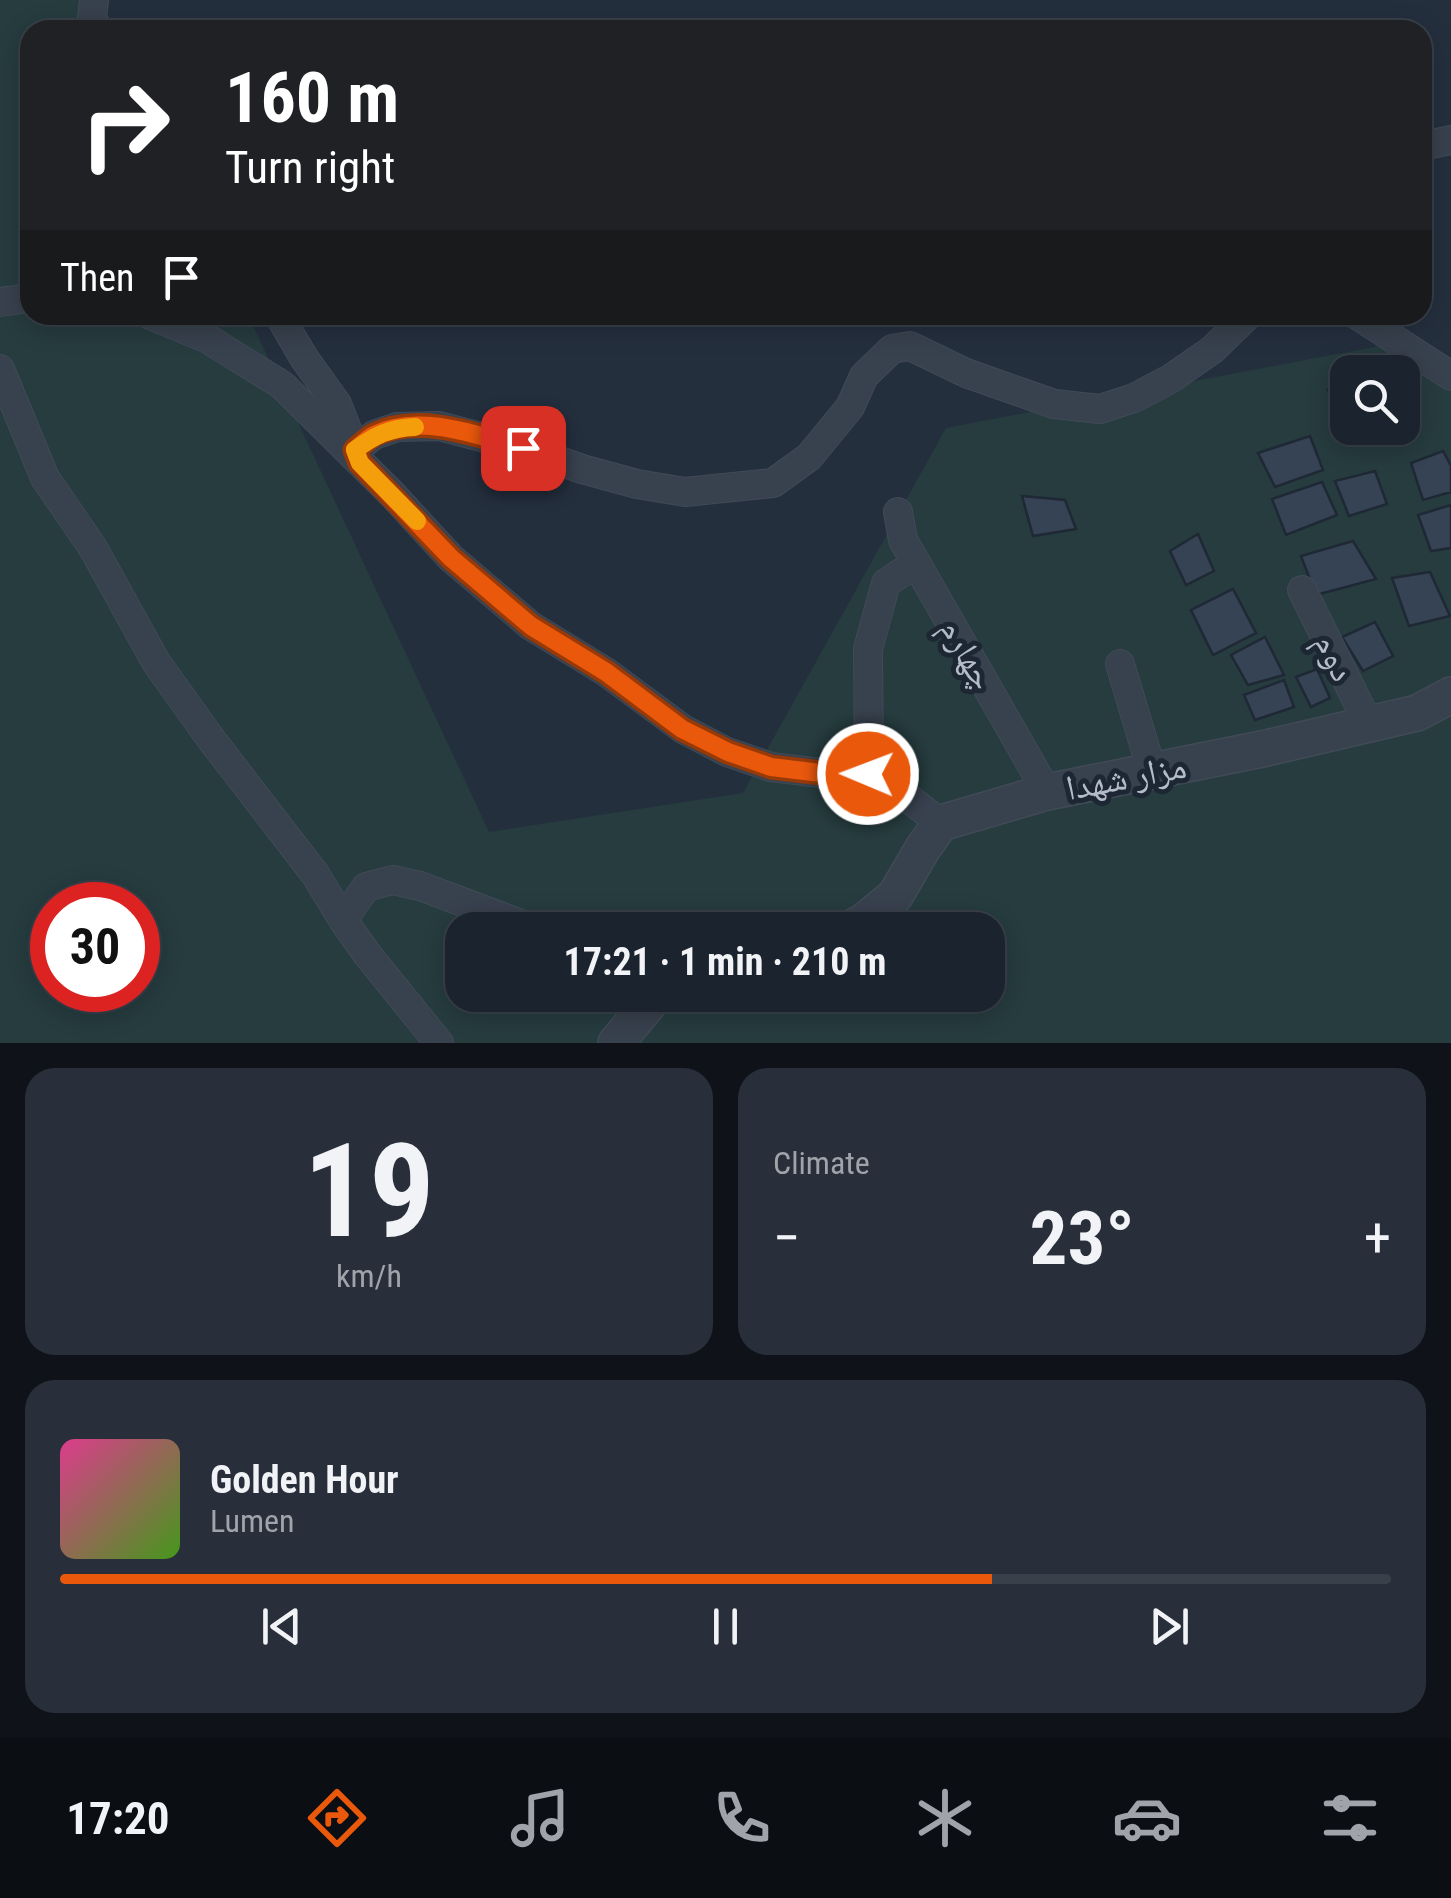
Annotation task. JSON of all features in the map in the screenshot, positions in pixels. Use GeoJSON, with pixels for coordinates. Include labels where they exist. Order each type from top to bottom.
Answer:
{"type":"FeatureCollection","features":[{"type":"Feature","properties":{"kind":"street"},"geometry":{"type":"LineString","coordinates":[[175,325],[208,338],[282,385],[358,456],[451,558],[531,626],[606,672],[682,729],[728,752],[771,767],[868,774],[941,823],[895,896],[875,912]]}},
{"type":"Feature","properties":{"kind":"street"},"geometry":{"type":"LineString","coordinates":[[285,325],[338,404],[358,456]]}},
{"type":"Feature","properties":{"kind":"street"},"geometry":{"type":"LineString","coordinates":[[358,456],[374,435],[398,428],[440,426],[636,484],[685,492],[774,482],[810,456],[850,406],[864,376],[892,349],[910,346],[966,374],[1054,404],[1100,409],[1134,398],[1170,378],[1212,350],[1238,325]]}},
{"type":"Feature","properties":{"kind":"street"},"geometry":{"type":"LineString","coordinates":[[1372,325],[1451,376]]}},
{"type":"Feature","properties":{"kind":"street"},"geometry":{"type":"LineString","coordinates":[[0,368],[45,478],[93,548],[156,662],[314,874],[367,954],[439,1043]]}},
{"type":"Feature","properties":{"kind":"street","name":"چهارم"},"geometry":{"type":"LineString","coordinates":[[898,512],[902,540],[1047,792]]}},
{"type":"Feature","properties":{"kind":"street"},"geometry":{"type":"LineString","coordinates":[[868,774],[868,649],[886,583],[916,563]]}},
{"type":"Feature","properties":{"kind":"street","name":"دوم"},"geometry":{"type":"LineString","coordinates":[[1302,590],[1369,725]]}},
{"type":"Feature","properties":{"kind":"street"},"geometry":{"type":"LineString","coordinates":[[1120,664],[1152,771]]}},
{"type":"Feature","properties":{"kind":"street","name":"مزار شهدا"},"geometry":{"type":"LineString","coordinates":[[941,823],[1047,792],[1417,713],[1451,695]]}},
{"type":"Feature","properties":{"kind":"street"},"geometry":{"type":"LineString","coordinates":[[342,920],[366,887],[393,880],[489,912]]}},
{"type":"Feature","properties":{"kind":"street"},"geometry":{"type":"LineString","coordinates":[[616,1043],[642,1012]]}},
{"type":"Feature","properties":{"kind":"green space"},"geometry":{"type":"Polygon","coordinates":[[[0,0],[101,0],[110,20],[20,20],[20,325],[253,325],[489,832],[743,793],[946,428],[1330,355],[1330,445],[1420,445],[1420,355],[1331,355],[1400,342],[1451,372],[1451,1043],[0,1043],[0,0]]]}},
{"type":"Feature","properties":{"kind":"building"},"geometry":{"type":"Polygon","coordinates":[[[1310,436],[1323,470],[1275,487],[1258,453],[1310,436]]]}},
{"type":"Feature","properties":{"kind":"building"},"geometry":{"type":"Polygon","coordinates":[[[1443,451],[1451,466],[1451,492],[1423,500],[1411,463],[1443,451]]]}},
{"type":"Feature","properties":{"kind":"building"},"geometry":{"type":"Polygon","coordinates":[[[1375,471],[1387,504],[1349,516],[1335,481],[1375,471]]]}},
{"type":"Feature","properties":{"kind":"building"},"geometry":{"type":"Polygon","coordinates":[[[1322,482],[1337,515],[1286,535],[1272,499],[1322,482]]]}},
{"type":"Feature","properties":{"kind":"building"},"geometry":{"type":"Polygon","coordinates":[[[1022,496],[1065,500],[1076,529],[1033,536],[1022,496]]]}},
{"type":"Feature","properties":{"kind":"building"},"geometry":{"type":"Polygon","coordinates":[[[1451,505],[1451,548],[1431,551],[1418,515],[1451,505]]]}},
{"type":"Feature","properties":{"kind":"building"},"geometry":{"type":"Polygon","coordinates":[[[1198,534],[1214,571],[1186,585],[1170,551],[1198,534]]]}},
{"type":"Feature","properties":{"kind":"building"},"geometry":{"type":"Polygon","coordinates":[[[1353,541],[1376,579],[1316,595],[1301,556],[1353,541]]]}},
{"type":"Feature","properties":{"kind":"building"},"geometry":{"type":"Polygon","coordinates":[[[1430,572],[1450,616],[1409,626],[1392,578],[1430,572]]]}},
{"type":"Feature","properties":{"kind":"building"},"geometry":{"type":"Polygon","coordinates":[[[1233,589],[1256,633],[1213,655],[1191,610],[1233,589]]]}},
{"type":"Feature","properties":{"kind":"building"},"geometry":{"type":"Polygon","coordinates":[[[1375,622],[1393,656],[1363,671],[1342,637],[1375,622]]]}},
{"type":"Feature","properties":{"kind":"building"},"geometry":{"type":"Polygon","coordinates":[[[1265,637],[1284,675],[1248,685],[1231,655],[1265,637]]]}},
{"type":"Feature","properties":{"kind":"building"},"geometry":{"type":"Polygon","coordinates":[[[1317,669],[1330,698],[1311,707],[1296,677],[1317,669]]]}},
{"type":"Feature","properties":{"kind":"building"},"geometry":{"type":"Polygon","coordinates":[[[1284,680],[1294,707],[1255,720],[1244,695],[1284,680]]]}},
{"type":"Feature","properties":{"kind":"slow traffic"},"geometry":{"type":"LineString","coordinates":[[415,427],[374,435],[355,450],[360,463],[417,521]]}},
{"type":"Feature","properties":{"kind":"route"},"geometry":{"type":"LineString","coordinates":[[523,448],[440,426],[398,428],[374,435],[355,450],[360,463],[451,558],[531,626],[606,672],[682,729],[728,752],[771,767],[868,774]]}}]}
